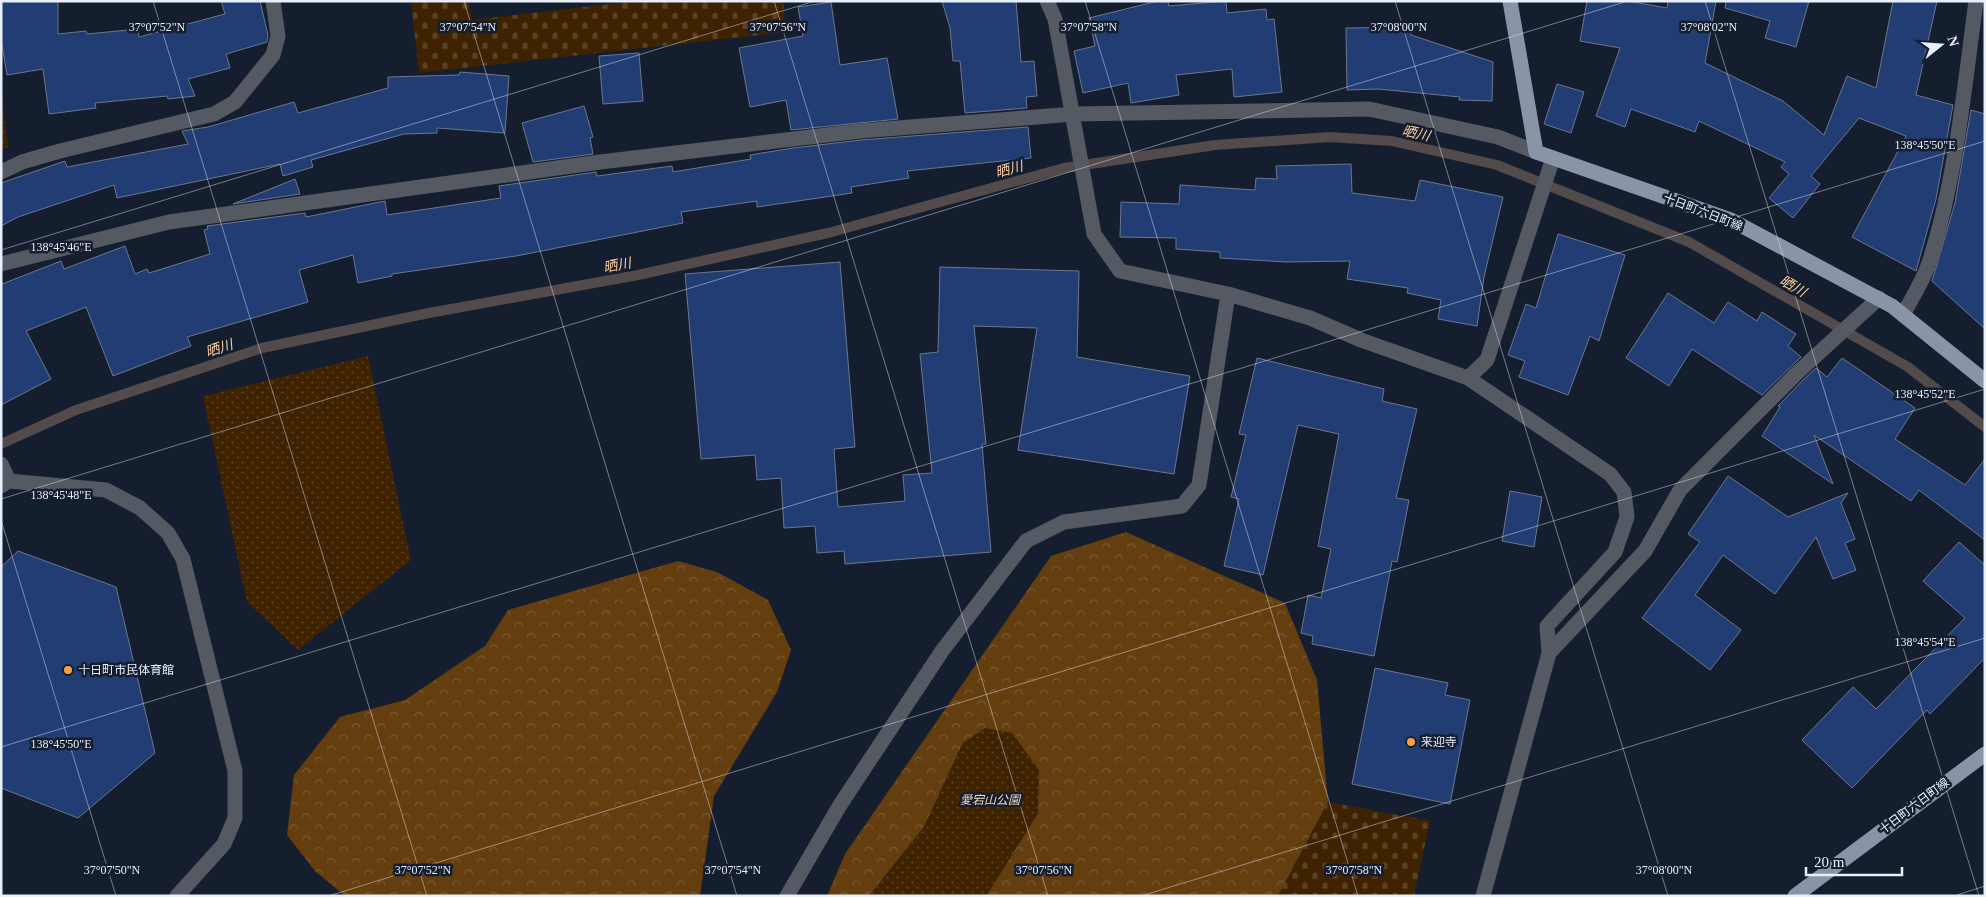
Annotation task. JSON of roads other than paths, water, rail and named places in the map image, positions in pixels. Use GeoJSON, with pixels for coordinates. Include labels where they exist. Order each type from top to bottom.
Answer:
{"type":"FeatureCollection","features":[{"type":"Feature","properties":{"kind":"main road"},"geometry":{"type":"LineString","coordinates":[[1510,1],[1536,152]]}},
{"type":"Feature","properties":{"kind":"main road","name":"十日町六日町線"},"geometry":{"type":"LineString","coordinates":[[1536,152],[1731,220],[1904,313],[1985,381]]}},
{"type":"Feature","properties":{"kind":"main road","name":"十日町六日町線"},"geometry":{"type":"LineString","coordinates":[[1795,896],[1985,754]]}},
{"type":"Feature","properties":{"kind":"street"},"geometry":{"type":"LineString","coordinates":[[1,172],[22,162],[60,150],[214,114],[235,102],[273,55],[278,36],[273,1]]}},
{"type":"Feature","properties":{"kind":"street"},"geometry":{"type":"LineString","coordinates":[[1047,1],[1055,19],[1074,114],[1094,234],[1120,271],[1228,294],[1310,318],[1361,340],[1468,378],[1610,474],[1624,492],[1627,517],[1615,552],[1546,626],[1549,653],[1483,896]]}},
{"type":"Feature","properties":{"kind":"street"},"geometry":{"type":"LineString","coordinates":[[1904,313],[1927,268],[1940,222],[1956,148],[1976,1]]}},
{"type":"Feature","properties":{"kind":"street"},"geometry":{"type":"LineString","coordinates":[[1,264],[179,221],[600,162],[860,131],[1074,114],[1369,109],[1498,137],[1536,152]]}},
{"type":"Feature","properties":{"kind":"street"},"geometry":{"type":"LineString","coordinates":[[1468,378],[1487,360],[1553,158]]}},
{"type":"Feature","properties":{"kind":"street"},"geometry":{"type":"LineString","coordinates":[[787,896],[840,805],[942,651],[1026,542],[1064,522],[1182,506],[1200,485],[1228,294]]}},
{"type":"Feature","properties":{"kind":"street"},"geometry":{"type":"LineString","coordinates":[[1549,653],[1645,551],[1680,490],[1798,372],[1879,298]]}},
{"type":"Feature","properties":{"kind":"street"},"geometry":{"type":"LineString","coordinates":[[1,464],[5,484],[106,490],[140,508],[168,533],[183,559],[235,771],[235,818],[224,844],[177,896]]}},
{"type":"Feature","properties":{"kind":"waterway","name":"晒川"},"geometry":{"type":"LineString","coordinates":[[1,444],[76,410],[262,348],[429,313],[638,275],[828,233],[1064,168],[1215,145],[1330,137],[1392,141],[1497,165],[1689,242],[1908,367],[1985,427]]}},
{"type":"Feature","properties":{"kind":"place","name":"十日町市民体育館"},"geometry":{"type":"Point","coordinates":[68,670]}},
{"type":"Feature","properties":{"kind":"place","name":"来迎寺"},"geometry":{"type":"Point","coordinates":[1411,742]}},
{"type":"Feature","properties":{"kind":"park label","name":"愛宕山公園"},"geometry":{"type":"Point","coordinates":[990,800]}}]}
